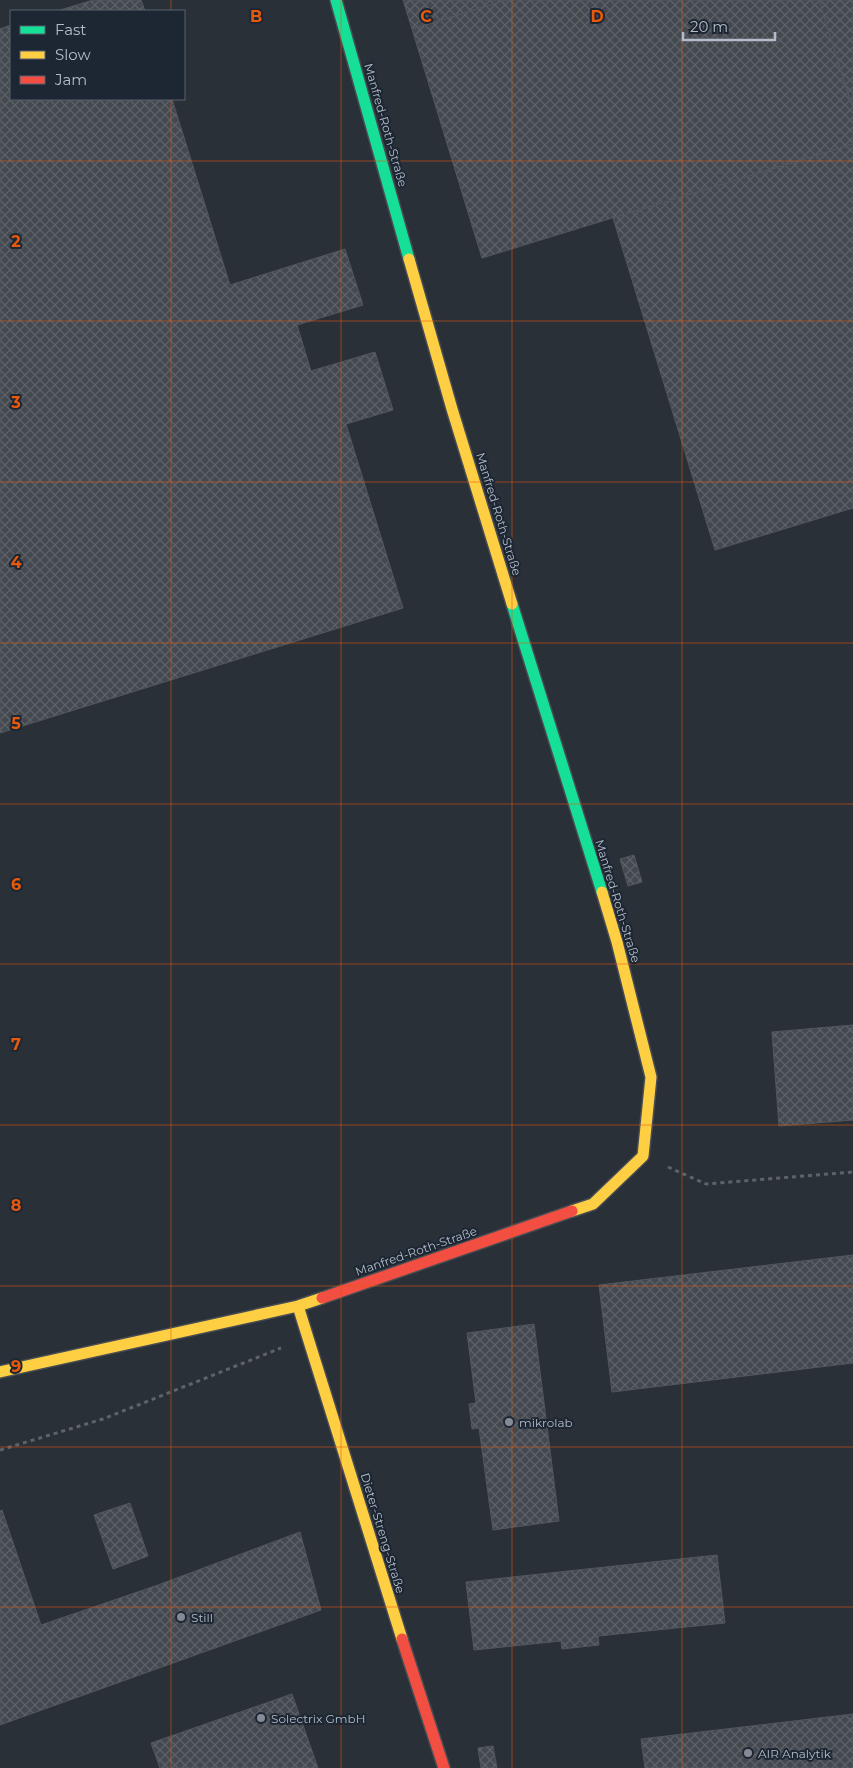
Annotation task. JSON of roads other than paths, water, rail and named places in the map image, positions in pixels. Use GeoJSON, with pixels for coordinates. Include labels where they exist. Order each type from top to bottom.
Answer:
{"type":"FeatureCollection","features":[{"type":"Feature","properties":{"kind":"street","name":"Manfred-Roth-Straße"},"geometry":{"type":"LineString","coordinates":[[0,1372],[298,1306],[593,1204],[643,1156],[651,1077],[617,942],[452,409],[336,0]]}},
{"type":"Feature","properties":{"kind":"street","name":"Dieter-Streng-Straße"},"geometry":{"type":"LineString","coordinates":[[298,1306],[310,1339],[375,1556],[444,1768]]}},
{"type":"Feature","properties":{"kind":"place","name":"mikrolab"},"geometry":{"type":"Point","coordinates":[509,1422]}},
{"type":"Feature","properties":{"kind":"place","name":"Still"},"geometry":{"type":"Point","coordinates":[181,1617]}},
{"type":"Feature","properties":{"kind":"place","name":"Solectrix GmbH"},"geometry":{"type":"Point","coordinates":[261,1718]}},
{"type":"Feature","properties":{"kind":"place","name":"AIR Analytik"},"geometry":{"type":"Point","coordinates":[748,1753]}}]}
